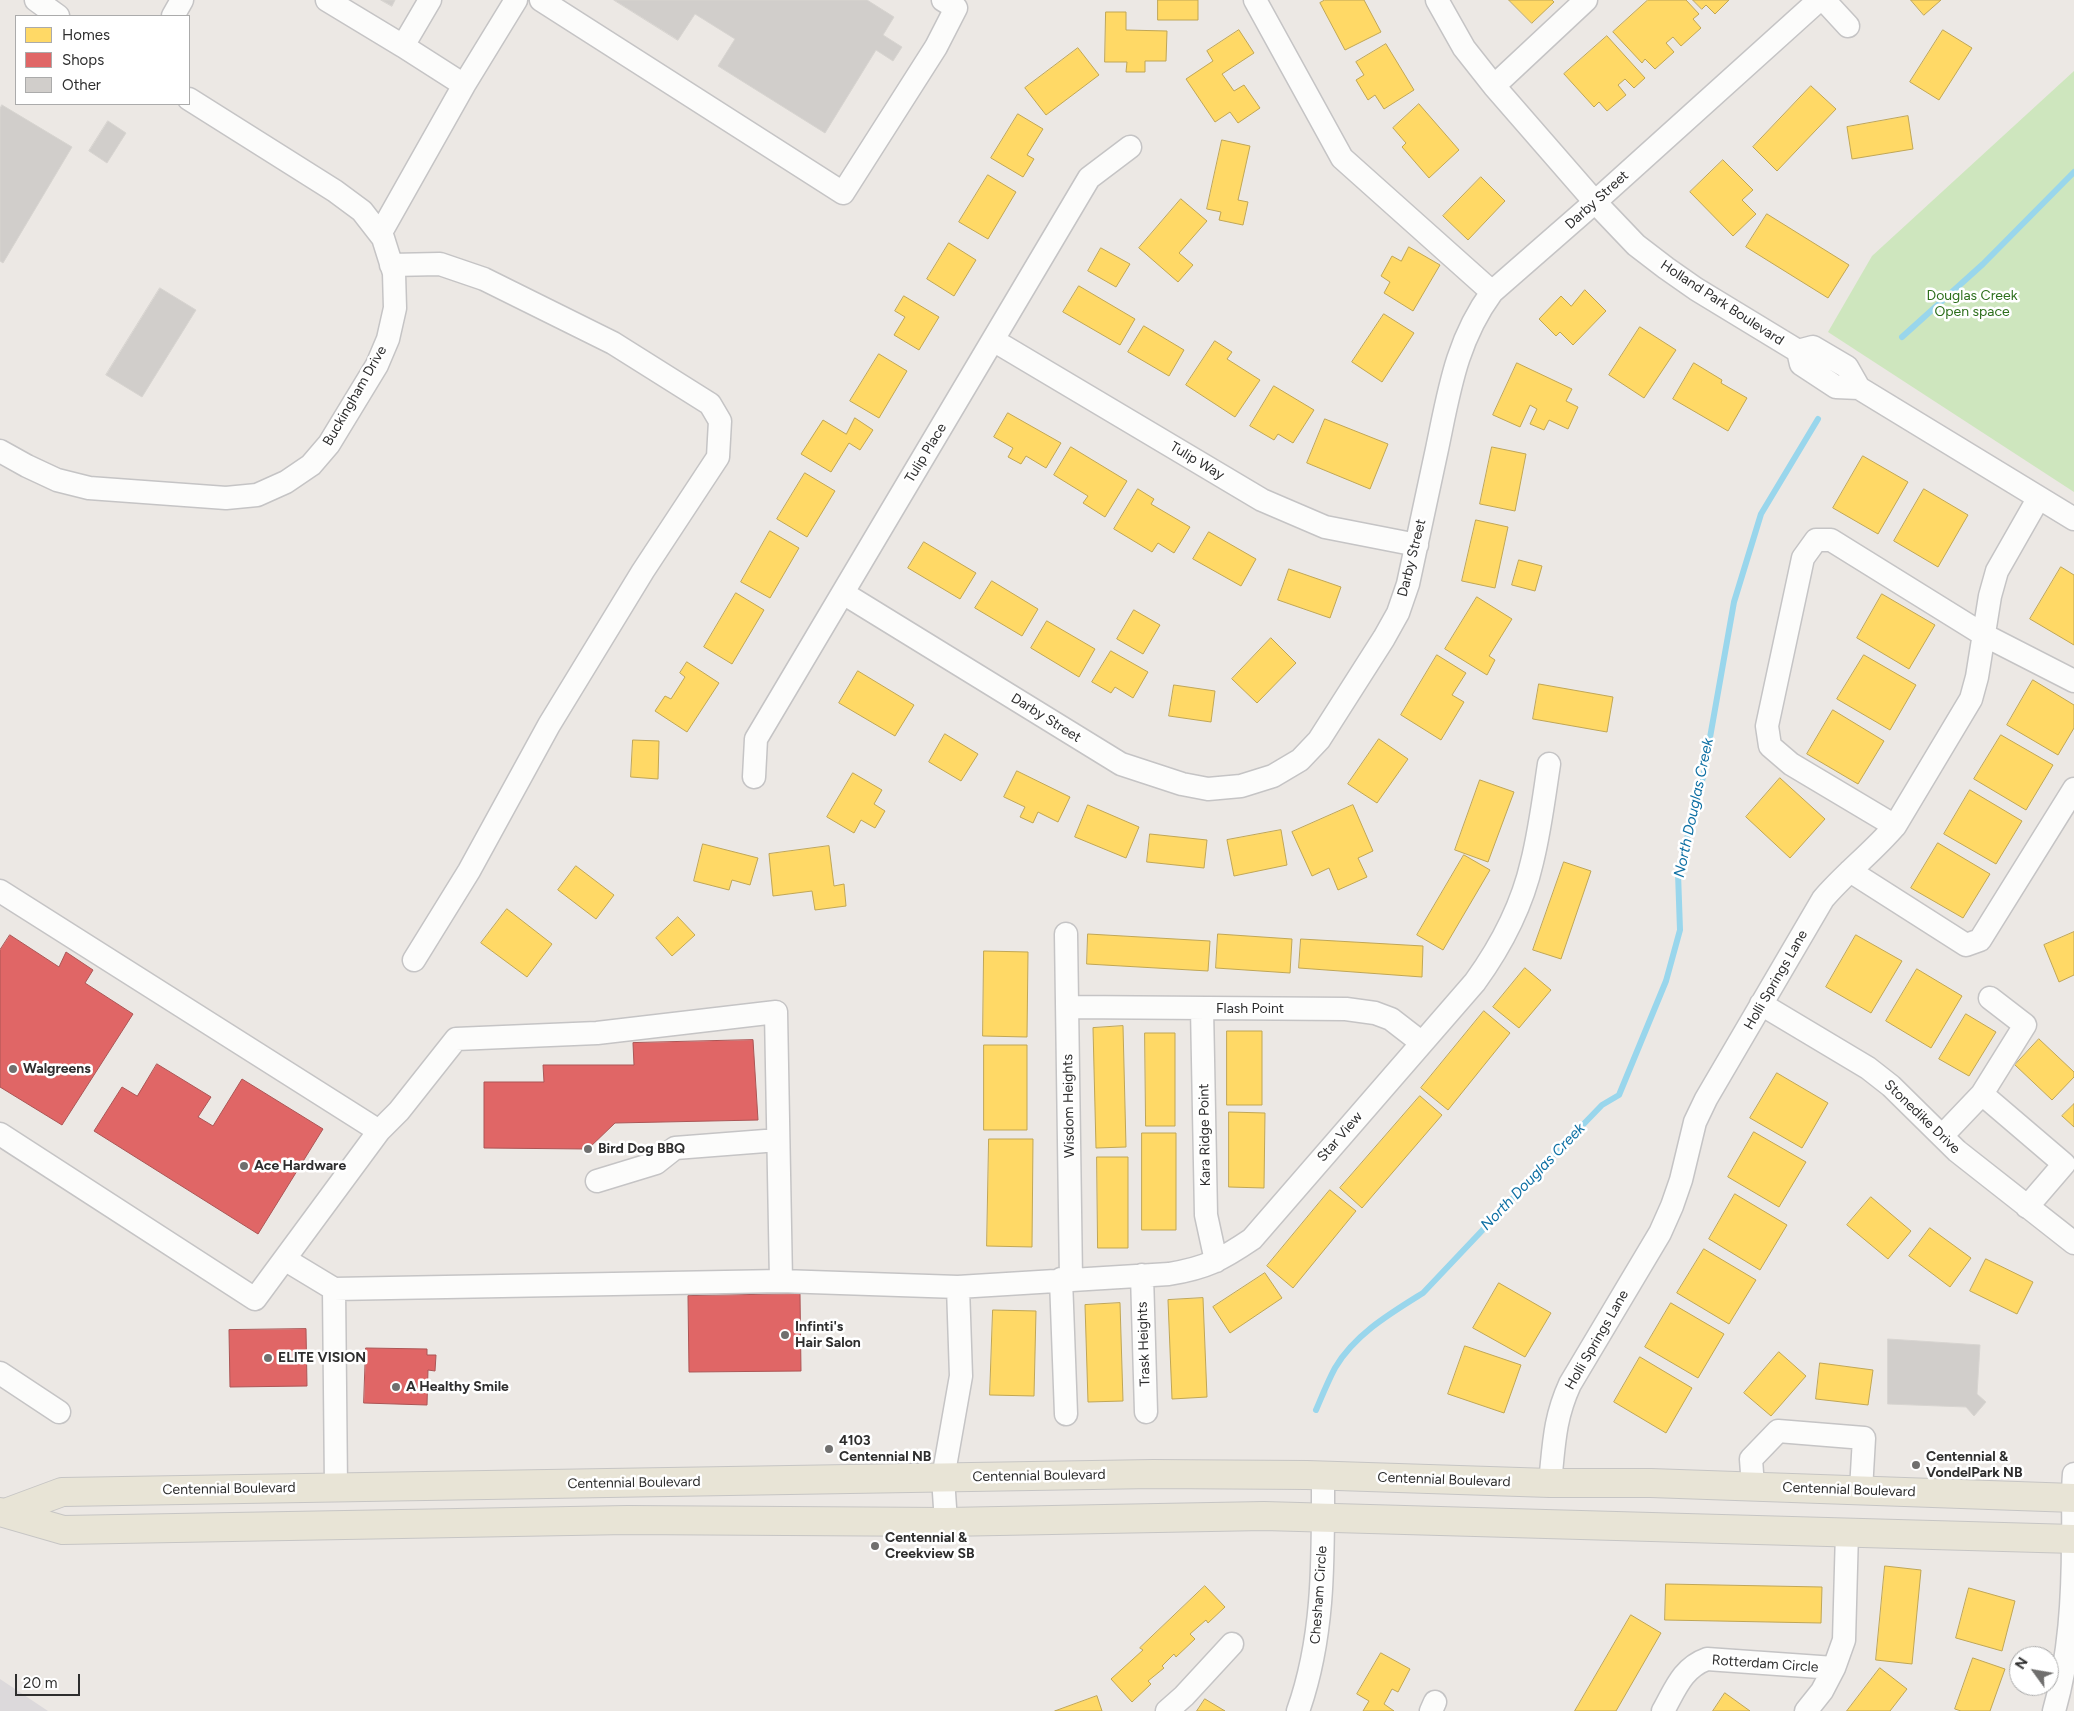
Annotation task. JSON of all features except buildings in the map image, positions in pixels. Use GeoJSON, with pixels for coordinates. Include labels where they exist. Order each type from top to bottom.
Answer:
{"type":"FeatureCollection","features":[{"type":"Feature","properties":{"kind":"main road","name":"Centennial Boulevard"},"geometry":{"type":"LineString","coordinates":[[4,1512],[62,1492],[1153,1474],[1315,1476],[1550,1483],[1651,1483],[1861,1490],[2073,1490]]}},
{"type":"Feature","properties":{"kind":"main road","name":"Centennial Boulevard"},"geometry":{"type":"LineString","coordinates":[[4,1512],[63,1530],[627,1520],[946,1522],[1264,1516],[2074,1539]]}},
{"type":"Feature","properties":{"kind":"street"},"geometry":{"type":"LineString","coordinates":[[36,0],[57,15]]}},
{"type":"Feature","properties":{"kind":"street"},"geometry":{"type":"LineString","coordinates":[[173,15],[182,0]]}},
{"type":"Feature","properties":{"kind":"street"},"geometry":{"type":"LineString","coordinates":[[327,0],[464,85]]}},
{"type":"Feature","properties":{"kind":"street"},"geometry":{"type":"LineString","coordinates":[[402,46],[430,0]]}},
{"type":"Feature","properties":{"kind":"street"},"geometry":{"type":"LineString","coordinates":[[380,234],[464,85],[516,0]]}},
{"type":"Feature","properties":{"kind":"street"},"geometry":{"type":"LineString","coordinates":[[541,0],[843,193],[936,47],[956,8],[943,0]]}},
{"type":"Feature","properties":{"kind":"street"},"geometry":{"type":"LineString","coordinates":[[1255,0],[1342,158],[1492,292]]}},
{"type":"Feature","properties":{"kind":"street","name":"Holland Park Boulevard"},"geometry":{"type":"LineString","coordinates":[[1437,0],[1464,48],[1494,86],[1595,202],[1636,245],[1666,268],[1798,351],[1801,364],[1836,387],[1859,388],[2038,499],[2074,519]]}},
{"type":"Feature","properties":{"kind":"street"},"geometry":{"type":"LineString","coordinates":[[1494,86],[1586,0]]}},
{"type":"Feature","properties":{"kind":"street","name":"Darby Street"},"geometry":{"type":"LineString","coordinates":[[843,593],[1121,764],[1182,784],[1208,789],[1241,786],[1273,776],[1300,760],[1319,740],[1398,613],[1408,584],[1417,545],[1454,368],[1470,325],[1492,292],[1819,0]]}},
{"type":"Feature","properties":{"kind":"street"},"geometry":{"type":"LineString","coordinates":[[1824,0],[1848,26]]}},
{"type":"Feature","properties":{"kind":"street","name":"Buckingham Drive"},"geometry":{"type":"LineString","coordinates":[[0,451],[57,480],[89,488],[226,498],[257,495],[286,482],[311,465],[329,444],[376,365],[388,340],[395,308],[394,273],[383,238],[362,211],[336,191],[190,99]]}},
{"type":"Feature","properties":{"kind":"street","name":"Tulip Place"},"geometry":{"type":"LineString","coordinates":[[754,777],[756,739],[1089,178],[1130,147]]}},
{"type":"Feature","properties":{"kind":"street"},"geometry":{"type":"LineString","coordinates":[[391,265],[440,264],[500,287],[612,343],[710,404],[720,421],[718,456],[643,571],[554,717],[469,871],[414,960]]}},
{"type":"Feature","properties":{"kind":"street","name":"Tulip Way"},"geometry":{"type":"LineString","coordinates":[[993,340],[1262,500],[1325,527],[1417,545]]}},
{"type":"Feature","properties":{"kind":"street","name":"Holli Springs Lane"},"geometry":{"type":"LineString","coordinates":[[1550,1483],[1555,1428],[1561,1405],[1570,1384],[1660,1233],[1682,1180],[1695,1122],[1706,1099],[1823,899],[1896,826],[1971,699],[1977,677],[1990,596],[1997,571],[2038,499]]}},
{"type":"Feature","properties":{"kind":"street"},"geometry":{"type":"LineString","coordinates":[[1896,826],[1791,764],[1770,746],[1767,726],[1803,558],[1816,540],[1832,540],[1984,635],[2074,681]]}},
{"type":"Feature","properties":{"kind":"street","name":"Star View"},"geometry":{"type":"LineString","coordinates":[[334,1289],[781,1281],[958,1286],[1169,1274],[1197,1269],[1216,1261],[1252,1239],[1475,982],[1493,958],[1519,905],[1532,863],[1549,764]]}},
{"type":"Feature","properties":{"kind":"street"},"geometry":{"type":"LineString","coordinates":[[1850,871],[1966,945],[1980,940],[2074,789]]}},
{"type":"Feature","properties":{"kind":"street"},"geometry":{"type":"LineString","coordinates":[[0,891],[379,1131]]}},
{"type":"Feature","properties":{"kind":"street","name":"Wisdom Heights"},"geometry":{"type":"LineString","coordinates":[[1066,934],[1068,1007],[1066,1414]]}},
{"type":"Feature","properties":{"kind":"street"},"geometry":{"type":"LineString","coordinates":[[1942,1136],[1982,1094],[2025,1025],[1990,998]]}},
{"type":"Feature","properties":{"kind":"street","name":"Stonedike Drive"},"geometry":{"type":"LineString","coordinates":[[1761,1004],[1868,1068],[1891,1086],[1956,1151],[2074,1242]]}},
{"type":"Feature","properties":{"kind":"street","name":"Flash Point"},"geometry":{"type":"LineString","coordinates":[[1068,1007],[1346,1009],[1375,1012],[1391,1019],[1422,1043]]}},
{"type":"Feature","properties":{"kind":"street","name":"Kara Ridge Point"},"geometry":{"type":"LineString","coordinates":[[1202,1008],[1206,1215],[1216,1261]]}},
{"type":"Feature","properties":{"kind":"street"},"geometry":{"type":"LineString","coordinates":[[0,1134],[255,1299],[286,1260],[379,1131],[399,1111],[456,1039],[597,1033],[776,1012],[781,1281]]}},
{"type":"Feature","properties":{"kind":"street"},"geometry":{"type":"LineString","coordinates":[[1982,1094],[2069,1168],[2027,1207]]}},
{"type":"Feature","properties":{"kind":"street"},"geometry":{"type":"LineString","coordinates":[[597,1181],[656,1163],[676,1148],[778,1140]]}},
{"type":"Feature","properties":{"kind":"street"},"geometry":{"type":"LineString","coordinates":[[286,1260],[334,1289],[336,1487]]}},
{"type":"Feature","properties":{"kind":"street","name":"Trask Heights"},"geometry":{"type":"LineString","coordinates":[[1142,1276],[1146,1412]]}},
{"type":"Feature","properties":{"kind":"street"},"geometry":{"type":"LineString","coordinates":[[946,1522],[943,1478],[961,1376],[958,1286]]}},
{"type":"Feature","properties":{"kind":"street"},"geometry":{"type":"LineString","coordinates":[[0,1373],[58,1412]]}},
{"type":"Feature","properties":{"kind":"street"},"geometry":{"type":"LineString","coordinates":[[1753,1486],[1751,1459],[1778,1431],[1864,1438],[1861,1490]]}},
{"type":"Feature","properties":{"kind":"street","name":"Chesham Circle"},"geometry":{"type":"LineString","coordinates":[[1298,1711],[1317,1639],[1321,1603],[1323,1518],[1315,1476]]}},
{"type":"Feature","properties":{"kind":"street"},"geometry":{"type":"LineString","coordinates":[[2054,1711],[2069,1631],[2074,1539],[2073,1490]]}},
{"type":"Feature","properties":{"kind":"street","name":"Rotterdam Circle"},"geometry":{"type":"LineString","coordinates":[[1806,1711],[1822,1691],[1834,1668],[1844,1640],[1847,1532]]}},
{"type":"Feature","properties":{"kind":"street"},"geometry":{"type":"LineString","coordinates":[[1167,1711],[1184,1696],[1232,1644]]}},
{"type":"Feature","properties":{"kind":"street","name":"Rotterdam Circle"},"geometry":{"type":"LineString","coordinates":[[1663,1711],[1686,1672],[1694,1663],[1707,1659],[1834,1668]]}},
{"type":"Feature","properties":{"kind":"shaded area"},"geometry":{"type":"Polygon","coordinates":[[[0,1679],[48,1711],[0,1711],[0,1679]]]}},
{"type":"Feature","properties":{"kind":"green space","name":"Douglas Creek Open space"},"geometry":{"type":"Polygon","coordinates":[[[2074,71],[2074,492],[1828,332],[1872,256],[2074,71]]]}},
{"type":"Feature","properties":{"kind":"waterway","name":"North Douglas Creek"},"geometry":{"type":"LineString","coordinates":[[1902,337],[1983,264],[2074,172]]}},
{"type":"Feature","properties":{"kind":"waterway","name":"North Douglas Creek"},"geometry":{"type":"LineString","coordinates":[[1316,1410],[1335,1368],[1353,1345],[1374,1325],[1423,1293],[1602,1105],[1619,1095],[1666,981],[1680,930],[1678,873],[1703,777],[1734,602],[1761,514],[1818,419]]}},
{"type":"Feature","properties":{"kind":"place","name":"Walgreens"},"geometry":{"type":"Point","coordinates":[13,1069]}},
{"type":"Feature","properties":{"kind":"place","name":"Bird Dog BBQ"},"geometry":{"type":"Point","coordinates":[588,1149]}},
{"type":"Feature","properties":{"kind":"place","name":"Ace Hardware"},"geometry":{"type":"Point","coordinates":[244,1166]}},
{"type":"Feature","properties":{"kind":"place","name":"Infinti's Hair Salon"},"geometry":{"type":"Point","coordinates":[785,1335]}},
{"type":"Feature","properties":{"kind":"place","name":"ELITE VISION"},"geometry":{"type":"Point","coordinates":[268,1358]}},
{"type":"Feature","properties":{"kind":"place","name":"A Healthy Smile"},"geometry":{"type":"Point","coordinates":[396,1387]}},
{"type":"Feature","properties":{"kind":"place","name":"4103 Centennial NB"},"geometry":{"type":"Point","coordinates":[829,1449]}},
{"type":"Feature","properties":{"kind":"place","name":"Centennial & VondelPark NB"},"geometry":{"type":"Point","coordinates":[1916,1465]}},
{"type":"Feature","properties":{"kind":"place","name":"Centennial & Creekview SB"},"geometry":{"type":"Point","coordinates":[875,1546]}}]}
